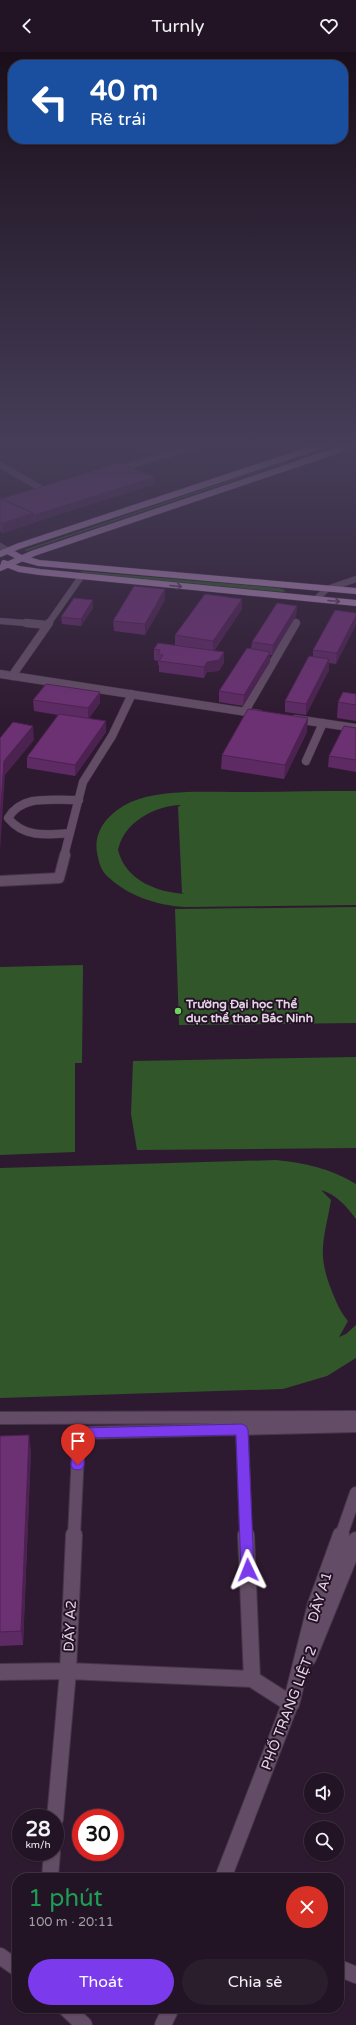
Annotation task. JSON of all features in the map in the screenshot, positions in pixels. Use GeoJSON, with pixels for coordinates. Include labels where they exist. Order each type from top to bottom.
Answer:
{"type":"FeatureCollection","features":[{"type":"Feature","properties":{"kind":"main road"},"geometry":{"type":"LineString","coordinates":[[0,554],[52,535]]}},
{"type":"Feature","properties":{"kind":"main road"},"geometry":{"type":"LineString","coordinates":[[2,564],[90,535]]}},
{"type":"Feature","properties":{"kind":"main road"},"geometry":{"type":"LineString","coordinates":[[55,547],[49,552],[49,559],[52,562],[60,564]]}},
{"type":"Feature","properties":{"kind":"main road"},"geometry":{"type":"LineString","coordinates":[[8,550],[21,558],[39,563],[356,591]]}},
{"type":"Feature","properties":{"kind":"main road"},"geometry":{"type":"LineString","coordinates":[[2,564],[28,571],[81,577],[356,603]]}},
{"type":"Feature","properties":{"kind":"street"},"geometry":{"type":"LineString","coordinates":[[0,546],[8,550]]}},
{"type":"Feature","properties":{"kind":"street"},"geometry":{"type":"LineString","coordinates":[[12,676],[81,577]]}},
{"type":"Feature","properties":{"kind":"street"},"geometry":{"type":"LineString","coordinates":[[316,599],[327,589],[356,579]]}},
{"type":"Feature","properties":{"kind":"street"},"geometry":{"type":"LineString","coordinates":[[0,621],[47,625]]}},
{"type":"Feature","properties":{"kind":"street"},"geometry":{"type":"LineString","coordinates":[[245,712],[296,623]]}},
{"type":"Feature","properties":{"kind":"street"},"geometry":{"type":"LineString","coordinates":[[0,674],[268,715]]}},
{"type":"Feature","properties":{"kind":"street"},"geometry":{"type":"LineString","coordinates":[[0,881],[59,878],[83,782],[112,736],[132,694]]}},
{"type":"Feature","properties":{"kind":"street"},"geometry":{"type":"LineString","coordinates":[[284,717],[356,728]]}},
{"type":"Feature","properties":{"kind":"street"},"geometry":{"type":"LineString","coordinates":[[306,761],[324,723]]}},
{"type":"Feature","properties":{"kind":"street"},"geometry":{"type":"LineString","coordinates":[[70,834],[36,835],[24,832],[13,826],[8,818],[13,810],[20,804],[32,801],[79,800]]}},
{"type":"Feature","properties":{"kind":"street"},"geometry":{"type":"LineString","coordinates":[[0,1418],[356,1417]]}},
{"type":"Feature","properties":{"kind":"street"},"geometry":{"type":"LineString","coordinates":[[252,1679],[242,1430],[356,1426]]}},
{"type":"Feature","properties":{"kind":"street","name":"DÃY A2"},"geometry":{"type":"LineString","coordinates":[[56,1809],[68,1671],[79,1433],[242,1430]]}},
{"type":"Feature","properties":{"kind":"street","name":"DÃY A1"},"geometry":{"type":"LineString","coordinates":[[291,1704],[316,1604],[356,1493]]}},
{"type":"Feature","properties":{"kind":"street","name":"PHỐ TRANG LIỆT 2"},"geometry":{"type":"LineString","coordinates":[[225,1873],[356,1540]]}},
{"type":"Feature","properties":{"kind":"street"},"geometry":{"type":"LineString","coordinates":[[0,1672],[68,1671],[252,1679],[291,1704]]}},
{"type":"Feature","properties":{"kind":"street"},"geometry":{"type":"LineString","coordinates":[[50,1873],[51,1861]]}},
{"type":"Feature","properties":{"kind":"street"},"geometry":{"type":"LineString","coordinates":[[0,1956],[12,1964]]}},
{"type":"Feature","properties":{"kind":"street"},"geometry":{"type":"LineString","coordinates":[[344,1970],[356,1975]]}},
{"type":"Feature","properties":{"kind":"street"},"geometry":{"type":"LineString","coordinates":[[71,2013],[84,2025]]}},
{"type":"Feature","properties":{"kind":"street"},"geometry":{"type":"LineString","coordinates":[[163,2025],[169,2013]]}},
{"type":"Feature","properties":{"kind":"green space"},"geometry":{"type":"Polygon","coordinates":[[[68,535],[74,535],[27,551],[24,550],[68,535]]]}},
{"type":"Feature","properties":{"kind":"green space"},"geometry":{"type":"Polygon","coordinates":[[[80,571],[279,588],[286,591],[283,592],[83,573],[80,571]]]}},
{"type":"Feature","properties":{"kind":"green space"},"geometry":{"type":"Polygon","coordinates":[[[356,791],[356,905],[174,906],[153,902],[124,889],[107,876],[102,870],[99,862],[96,847],[101,828],[106,820],[113,813],[139,799],[162,794],[185,792],[356,791]],[[181,805],[171,806],[151,812],[142,817],[127,831],[121,840],[118,850],[122,861],[128,870],[144,883],[164,891],[185,894],[182,893],[178,807],[181,805]]]}},
{"type":"Feature","properties":{"kind":"green space"},"geometry":{"type":"Polygon","coordinates":[[[356,907],[356,1023],[179,1025],[175,909],[356,907]]]}},
{"type":"Feature","properties":{"kind":"green space"},"geometry":{"type":"Polygon","coordinates":[[[83,965],[82,1063],[75,1063],[75,1152],[0,1155],[0,967],[83,965]]]}},
{"type":"Feature","properties":{"kind":"green space"},"geometry":{"type":"Polygon","coordinates":[[[356,1057],[356,1148],[137,1150],[131,1114],[133,1061],[356,1057]]]}},
{"type":"Feature","properties":{"kind":"green space"},"geometry":{"type":"Polygon","coordinates":[[[276,1160],[327,1170],[356,1184],[356,1219],[336,1198],[321,1190],[331,1200],[323,1247],[325,1268],[336,1301],[341,1312],[348,1321],[339,1337],[346,1334],[356,1325],[356,1358],[327,1376],[283,1389],[0,1398],[0,1168],[276,1160]]]}},
{"type":"Feature","properties":{"kind":"building"},"geometry":{"type":"Polygon","coordinates":[[[134,586],[165,589],[145,624],[113,621],[134,586]]]}},
{"type":"Feature","properties":{"kind":"building"},"geometry":{"type":"Polygon","coordinates":[[[205,594],[242,599],[213,641],[175,635],[205,594]]]}},
{"type":"Feature","properties":{"kind":"building"},"geometry":{"type":"Polygon","coordinates":[[[74,598],[93,600],[81,619],[61,617],[74,598]]]}},
{"type":"Feature","properties":{"kind":"building"},"geometry":{"type":"Polygon","coordinates":[[[277,603],[297,606],[273,645],[252,642],[277,603]]]}},
{"type":"Feature","properties":{"kind":"building"},"geometry":{"type":"Polygon","coordinates":[[[335,610],[356,613],[356,616],[337,653],[313,650],[335,610]]]}},
{"type":"Feature","properties":{"kind":"building"},"geometry":{"type":"Polygon","coordinates":[[[158,643],[224,652],[219,660],[207,662],[204,667],[159,661],[163,655],[158,654],[160,650],[154,649],[158,643]]]}},
{"type":"Feature","properties":{"kind":"building"},"geometry":{"type":"Polygon","coordinates":[[[247,648],[270,652],[244,695],[219,691],[247,648]]]}},
{"type":"Feature","properties":{"kind":"building"},"geometry":{"type":"Polygon","coordinates":[[[309,656],[329,659],[306,704],[285,701],[309,656]]]}},
{"type":"Feature","properties":{"kind":"building"},"geometry":{"type":"Polygon","coordinates":[[[46,684],[100,692],[88,708],[33,700],[46,684]]]}},
{"type":"Feature","properties":{"kind":"building"},"geometry":{"type":"Polygon","coordinates":[[[343,692],[356,694],[356,705],[338,702],[343,692]]]}},
{"type":"Feature","properties":{"kind":"building"},"geometry":{"type":"Polygon","coordinates":[[[248,709],[308,718],[285,765],[222,755],[248,709]]]}},
{"type":"Feature","properties":{"kind":"building"},"geometry":{"type":"Polygon","coordinates":[[[59,714],[106,721],[75,765],[27,757],[59,714]]]}},
{"type":"Feature","properties":{"kind":"building"},"geometry":{"type":"Polygon","coordinates":[[[13,722],[33,726],[4,761],[0,818],[0,738],[13,722]]]}},
{"type":"Feature","properties":{"kind":"building"},"geometry":{"type":"Polygon","coordinates":[[[344,726],[356,728],[356,760],[329,756],[344,726]]]}},
{"type":"Feature","properties":{"kind":"building"},"geometry":{"type":"Polygon","coordinates":[[[29,1435],[21,1631],[0,1632],[0,1436],[29,1435]]]}},
{"type":"Feature","properties":{"kind":"place","name":"Trường Đại học Thể dục thể thao Bắc Ninh"},"geometry":{"type":"Point","coordinates":[178,1011]}},
{"type":"Feature","properties":{"kind":"route"},"geometry":{"type":"LineString","coordinates":[[78,1465],[79,1433],[242,1430],[248,1570]]}}]}
